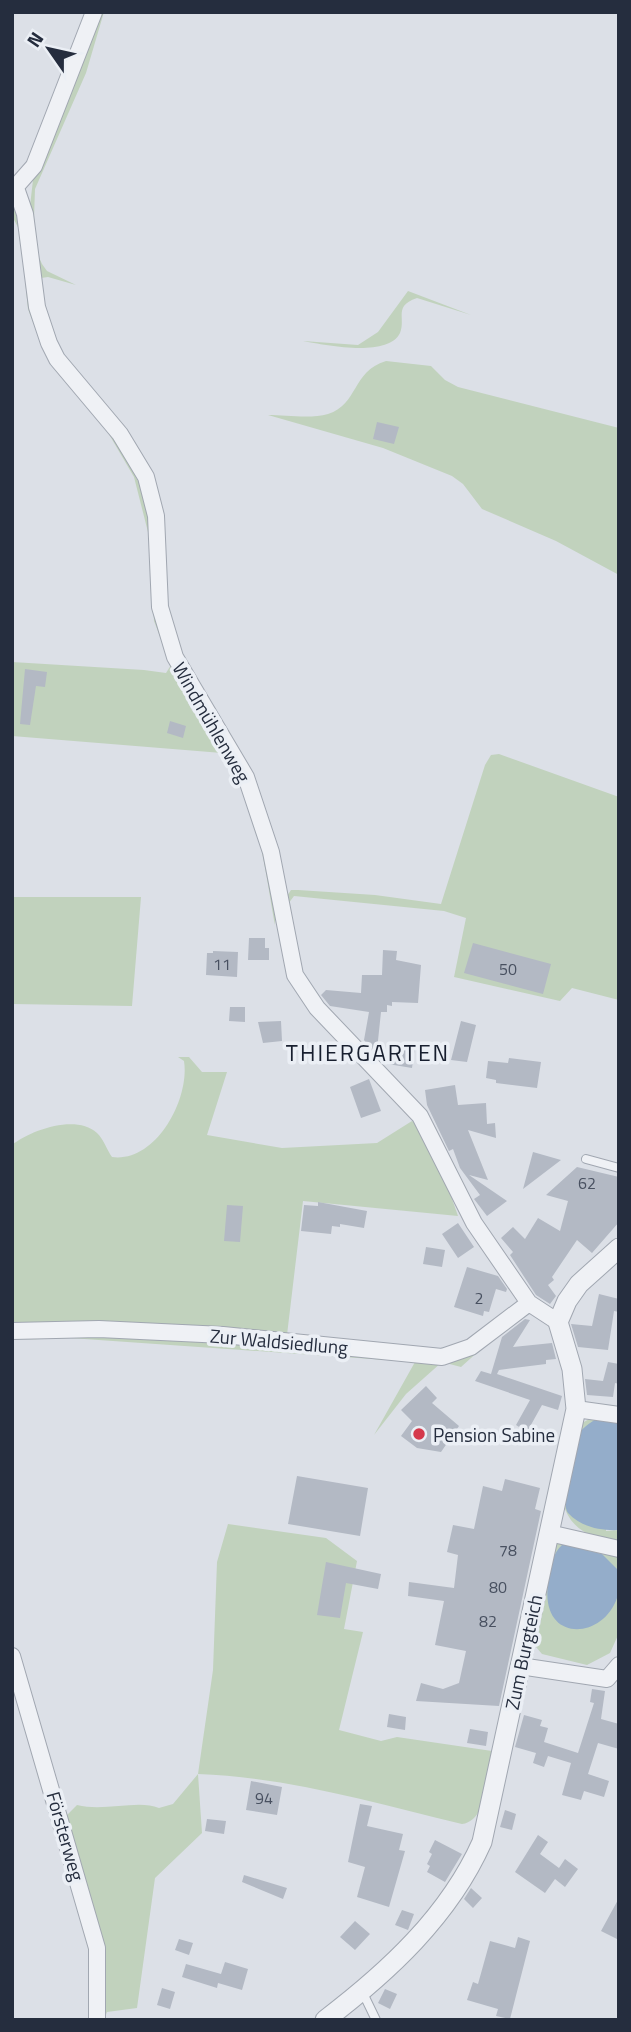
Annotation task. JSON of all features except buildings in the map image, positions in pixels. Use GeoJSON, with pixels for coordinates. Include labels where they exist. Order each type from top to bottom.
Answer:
{"type":"FeatureCollection","features":[{"type":"Feature","properties":{"kind":"street"},"geometry":{"type":"LineString","coordinates":[[13,188],[34,166],[94,12]]}},
{"type":"Feature","properties":{"kind":"street","name":"Windmühlenweg"},"geometry":{"type":"LineString","coordinates":[[13,188],[24,214],[37,307],[49,343],[57,359],[120,434],[146,477],[156,516],[160,607],[175,657],[246,777],[271,852],[295,975],[317,1008],[420,1116],[474,1223],[529,1303],[558,1322]]}},
{"type":"Feature","properties":{"kind":"street"},"geometry":{"type":"LineString","coordinates":[[558,1322],[567,1301],[579,1284],[619,1248]]}},
{"type":"Feature","properties":{"kind":"street","name":"Zur Waldsiedlung"},"geometry":{"type":"LineString","coordinates":[[12,1331],[99,1329],[223,1335],[442,1357],[471,1347],[529,1303]]}},
{"type":"Feature","properties":{"kind":"street","name":"Zum Burgteich"},"geometry":{"type":"LineString","coordinates":[[325,2020],[362,1991],[407,1949],[458,1891],[482,1842],[576,1409],[572,1370],[558,1322]]}},
{"type":"Feature","properties":{"kind":"street"},"geometry":{"type":"LineString","coordinates":[[576,1409],[619,1415]]}},
{"type":"Feature","properties":{"kind":"street"},"geometry":{"type":"LineString","coordinates":[[549,1533],[619,1549]]}},
{"type":"Feature","properties":{"kind":"street","name":"Försterweg"},"geometry":{"type":"LineString","coordinates":[[12,1656],[97,1948],[97,2020]]}},
{"type":"Feature","properties":{"kind":"street"},"geometry":{"type":"LineString","coordinates":[[520,1665],[607,1679],[619,1665]]}},
{"type":"Feature","properties":{"kind":"lane"},"geometry":{"type":"LineString","coordinates":[[586,1159],[619,1168]]}},
{"type":"Feature","properties":{"kind":"lane"},"geometry":{"type":"LineString","coordinates":[[362,1991],[376,2020]]}},
{"type":"Feature","properties":{"kind":"green space"},"geometry":{"type":"Polygon","coordinates":[[[100,12],[104,12],[86,73],[35,189],[37,253],[47,271],[76,285],[48,277],[41,278],[38,273],[30,206],[33,180],[71,93],[100,12]]]}},
{"type":"Feature","properties":{"kind":"green space"},"geometry":{"type":"Polygon","coordinates":[[[12,206],[20,216],[28,297],[51,356],[115,436],[144,493],[151,519],[158,616],[165,639],[187,686],[188,703],[193,712],[206,721],[216,750],[226,751],[232,758],[257,818],[273,882],[275,925],[251,808],[233,766],[222,753],[12,736],[12,662],[166,673],[171,665],[154,621],[149,536],[134,477],[103,424],[56,371],[40,341],[28,309],[20,231],[12,216],[12,206]]]}},
{"type":"Feature","properties":{"kind":"green space"},"geometry":{"type":"Polygon","coordinates":[[[408,291],[471,315],[417,298],[403,309],[400,333],[393,341],[383,345],[355,348],[303,341],[358,345],[378,332],[408,291]]]}},
{"type":"Feature","properties":{"kind":"green space"},"geometry":{"type":"Polygon","coordinates":[[[386,361],[431,366],[445,380],[458,387],[619,428],[619,575],[556,541],[482,509],[463,484],[452,476],[383,448],[268,415],[306,417],[328,414],[345,403],[367,373],[386,361]]]}},
{"type":"Feature","properties":{"kind":"green space"},"geometry":{"type":"Polygon","coordinates":[[[499,754],[619,797],[619,1000],[572,988],[560,1001],[454,977],[466,918],[444,911],[294,896],[285,908],[285,899],[291,890],[375,895],[441,904],[485,765],[491,755],[499,754]]]}},
{"type":"Feature","properties":{"kind":"green space"},"geometry":{"type":"Polygon","coordinates":[[[12,897],[141,897],[132,1006],[12,1004],[12,897]]]}},
{"type":"Feature","properties":{"kind":"green space"},"geometry":{"type":"Polygon","coordinates":[[[178,1057],[189,1057],[202,1072],[227,1072],[207,1135],[282,1148],[377,1143],[412,1121],[420,1125],[443,1173],[458,1216],[303,1201],[287,1335],[152,1326],[12,1323],[12,1145],[30,1134],[66,1124],[88,1127],[97,1133],[112,1157],[128,1156],[143,1150],[167,1126],[175,1110],[184,1076],[184,1061],[178,1057]]]}},
{"type":"Feature","properties":{"kind":"green space"},"geometry":{"type":"Polygon","coordinates":[[[520,1314],[461,1367],[442,1362],[406,1394],[374,1435],[415,1362],[70,1338],[12,1340],[121,1335],[444,1360],[520,1314]]]}},
{"type":"Feature","properties":{"kind":"green space"},"geometry":{"type":"Polygon","coordinates":[[[612,1415],[606,1531],[619,1530],[619,1544],[593,1536],[579,1528],[564,1506],[582,1423],[593,1417],[612,1415]]]}},
{"type":"Feature","properties":{"kind":"green space"},"geometry":{"type":"Polygon","coordinates":[[[228,1524],[326,1538],[357,1561],[344,1629],[363,1632],[339,1730],[381,1741],[397,1737],[492,1751],[482,1805],[471,1821],[462,1824],[298,1786],[198,1774],[213,1670],[217,1562],[228,1524]]]}},
{"type":"Feature","properties":{"kind":"green space"},"geometry":{"type":"Polygon","coordinates":[[[559,1541],[601,1548],[619,1557],[619,1633],[610,1653],[587,1665],[542,1654],[536,1647],[550,1548],[559,1541]]]}},
{"type":"Feature","properties":{"kind":"green space"},"geometry":{"type":"Polygon","coordinates":[[[198,1774],[202,1833],[155,1878],[137,2008],[107,2012],[104,2020],[66,1825],[67,1815],[77,1805],[141,1805],[159,1808],[173,1804],[198,1774]]]}},
{"type":"Feature","properties":{"kind":"water"},"geometry":{"type":"Polygon","coordinates":[[[596,1419],[619,1420],[619,1530],[585,1525],[573,1518],[566,1508],[566,1479],[573,1442],[580,1431],[596,1419]]]}},
{"type":"Feature","properties":{"kind":"water"},"geometry":{"type":"Polygon","coordinates":[[[563,1544],[602,1554],[619,1571],[618,1595],[609,1612],[598,1623],[585,1628],[572,1629],[561,1624],[552,1615],[548,1599],[549,1578],[553,1560],[563,1544]]]}},
{"type":"Feature","properties":{"kind":"place","name":"Pension Sabine"},"geometry":{"type":"Point","coordinates":[419,1434]}},
{"type":"Feature","properties":{"kind":"district","name":"THIERGARTEN"},"geometry":{"type":"Point","coordinates":[368,1052]}}]}
